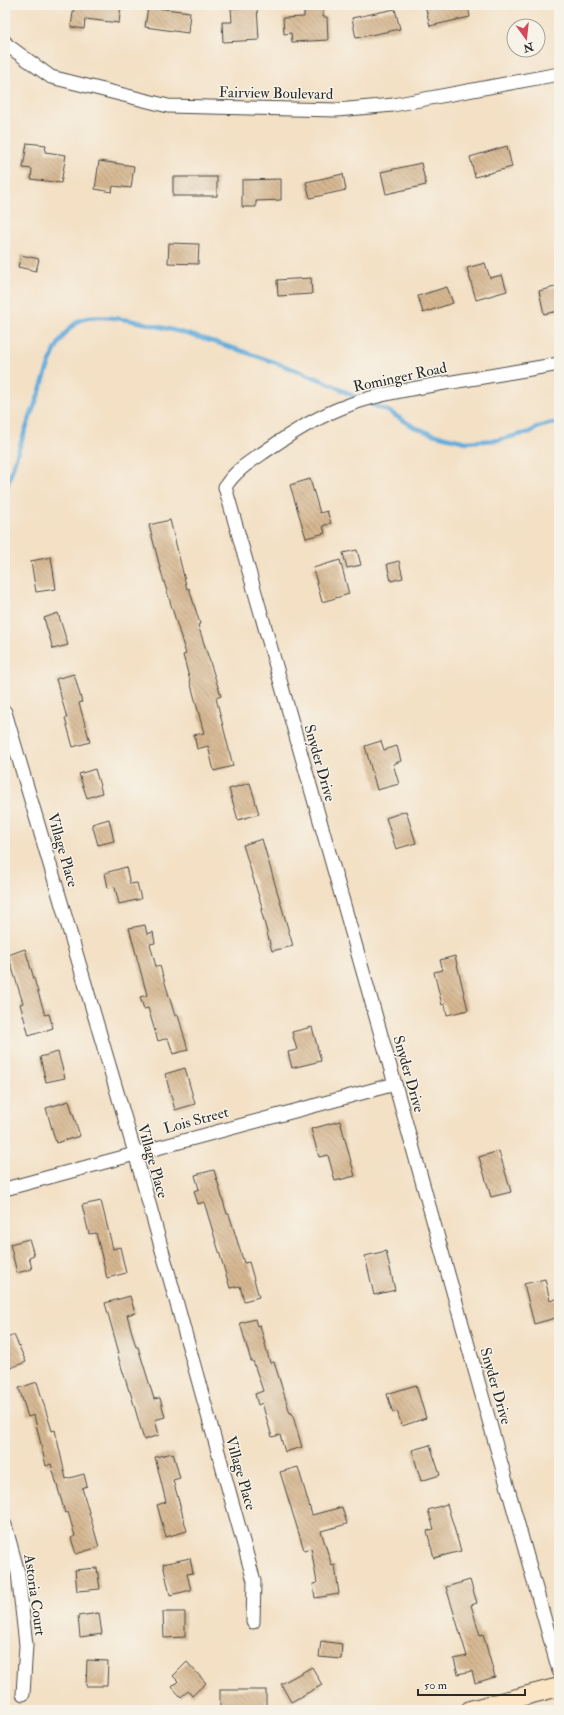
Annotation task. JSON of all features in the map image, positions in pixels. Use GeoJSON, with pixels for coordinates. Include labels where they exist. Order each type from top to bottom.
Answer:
{"type":"FeatureCollection","features":[{"type":"Feature","properties":{"kind":"street","name":"Fairview Boulevard"},"geometry":{"type":"LineString","coordinates":[[5,42],[7,46],[51,77],[168,106],[337,110],[393,105],[559,74]]}},
{"type":"Feature","properties":{"kind":"street","name":"Rominger Road"},"geometry":{"type":"LineString","coordinates":[[225,487],[232,476],[241,468],[279,441],[307,424],[342,407],[367,399],[418,388],[559,364]]}},
{"type":"Feature","properties":{"kind":"street","name":"Snyder Drive"},"geometry":{"type":"LineString","coordinates":[[225,487],[395,1084],[559,1671]]}},
{"type":"Feature","properties":{"kind":"street","name":"Village Place"},"geometry":{"type":"LineString","coordinates":[[5,712],[135,1153],[254,1581],[252,1622]]}},
{"type":"Feature","properties":{"kind":"street","name":"Lois Street"},"geometry":{"type":"LineString","coordinates":[[5,1189],[395,1084]]}},
{"type":"Feature","properties":{"kind":"street","name":"Astoria Court"},"geometry":{"type":"LineString","coordinates":[[5,1525],[18,1573],[26,1646],[23,1694]]}},
{"type":"Feature","properties":{"kind":"street"},"geometry":{"type":"LineString","coordinates":[[470,1710],[559,1687]]}},
{"type":"Feature","properties":{"kind":"building"},"geometry":{"type":"Polygon","coordinates":[[[74,5],[121,5],[119,23],[85,19],[84,29],[71,27],[74,5]]]}},
{"type":"Feature","properties":{"kind":"building"},"geometry":{"type":"Polygon","coordinates":[[[304,5],[323,5],[323,17],[327,17],[328,40],[292,42],[291,33],[284,34],[283,18],[304,17],[304,5]]]}},
{"type":"Feature","properties":{"kind":"building"},"geometry":{"type":"Polygon","coordinates":[[[425,5],[468,5],[470,17],[430,26],[425,5]]]}},
{"type":"Feature","properties":{"kind":"building"},"geometry":{"type":"Polygon","coordinates":[[[148,7],[190,12],[188,33],[145,27],[148,7]]]}},
{"type":"Feature","properties":{"kind":"building"},"geometry":{"type":"Polygon","coordinates":[[[257,7],[259,40],[223,42],[222,22],[232,22],[231,8],[257,7]]]}},
{"type":"Feature","properties":{"kind":"building"},"geometry":{"type":"Polygon","coordinates":[[[395,9],[400,29],[356,38],[352,18],[395,9]]]}},
{"type":"Feature","properties":{"kind":"building"},"geometry":{"type":"Polygon","coordinates":[[[27,143],[46,145],[45,152],[66,155],[61,183],[31,179],[32,169],[23,168],[27,143]]]}},
{"type":"Feature","properties":{"kind":"building"},"geometry":{"type":"Polygon","coordinates":[[[507,146],[512,167],[475,177],[470,157],[507,146]]]}},
{"type":"Feature","properties":{"kind":"building"},"geometry":{"type":"Polygon","coordinates":[[[99,161],[134,166],[131,188],[113,186],[112,192],[95,189],[99,161]]]}},
{"type":"Feature","properties":{"kind":"building"},"geometry":{"type":"Polygon","coordinates":[[[421,163],[426,185],[386,194],[381,172],[421,163]]]}},
{"type":"Feature","properties":{"kind":"building"},"geometry":{"type":"Polygon","coordinates":[[[343,174],[346,190],[310,198],[306,182],[343,174]]]}},
{"type":"Feature","properties":{"kind":"building"},"geometry":{"type":"Polygon","coordinates":[[[173,177],[217,177],[217,196],[173,196],[173,177]]]}},
{"type":"Feature","properties":{"kind":"building"},"geometry":{"type":"Polygon","coordinates":[[[281,179],[281,200],[256,201],[256,207],[242,207],[242,180],[281,179]]]}},
{"type":"Feature","properties":{"kind":"building"},"geometry":{"type":"Polygon","coordinates":[[[169,243],[199,244],[198,264],[168,263],[169,243]]]}},
{"type":"Feature","properties":{"kind":"building"},"geometry":{"type":"Polygon","coordinates":[[[21,255],[39,259],[36,271],[18,267],[21,255]]]}},
{"type":"Feature","properties":{"kind":"building"},"geometry":{"type":"Polygon","coordinates":[[[485,263],[490,278],[502,275],[507,291],[476,300],[467,268],[485,263]]]}},
{"type":"Feature","properties":{"kind":"building"},"geometry":{"type":"Polygon","coordinates":[[[311,278],[312,294],[278,296],[277,280],[311,278]]]}},
{"type":"Feature","properties":{"kind":"building"},"geometry":{"type":"Polygon","coordinates":[[[559,286],[559,311],[544,314],[539,291],[559,286]]]}},
{"type":"Feature","properties":{"kind":"building"},"geometry":{"type":"Polygon","coordinates":[[[447,287],[453,303],[423,313],[418,296],[447,287]]]}},
{"type":"Feature","properties":{"kind":"building"},"geometry":{"type":"Polygon","coordinates":[[[310,479],[320,513],[327,511],[331,523],[323,526],[325,533],[306,538],[290,485],[310,479]]]}},
{"type":"Feature","properties":{"kind":"building"},"geometry":{"type":"Polygon","coordinates":[[[170,520],[187,589],[189,588],[200,624],[198,625],[221,696],[216,698],[233,766],[214,771],[208,746],[197,749],[194,735],[204,733],[183,655],[186,654],[162,575],[149,525],[170,520]]]}},
{"type":"Feature","properties":{"kind":"building"},"geometry":{"type":"Polygon","coordinates":[[[357,550],[361,565],[347,568],[343,553],[357,550]]]}},
{"type":"Feature","properties":{"kind":"building"},"geometry":{"type":"Polygon","coordinates":[[[51,557],[56,589],[36,592],[31,561],[51,557]]]}},
{"type":"Feature","properties":{"kind":"building"},"geometry":{"type":"Polygon","coordinates":[[[340,560],[349,594],[322,602],[313,568],[340,560]]]}},
{"type":"Feature","properties":{"kind":"building"},"geometry":{"type":"Polygon","coordinates":[[[399,561],[403,578],[391,581],[387,564],[399,561]]]}},
{"type":"Feature","properties":{"kind":"building"},"geometry":{"type":"Polygon","coordinates":[[[58,613],[68,645],[53,649],[44,618],[58,613]]]}},
{"type":"Feature","properties":{"kind":"building"},"geometry":{"type":"Polygon","coordinates":[[[74,674],[82,702],[79,703],[90,742],[73,747],[65,718],[67,718],[56,679],[74,674]]]}},
{"type":"Feature","properties":{"kind":"building"},"geometry":{"type":"Polygon","coordinates":[[[381,741],[384,750],[397,746],[401,761],[393,764],[399,784],[377,790],[365,746],[381,741]]]}},
{"type":"Feature","properties":{"kind":"building"},"geometry":{"type":"Polygon","coordinates":[[[95,769],[102,793],[87,798],[79,774],[95,769]]]}},
{"type":"Feature","properties":{"kind":"building"},"geometry":{"type":"Polygon","coordinates":[[[250,783],[259,814],[238,820],[229,789],[250,783]]]}},
{"type":"Feature","properties":{"kind":"building"},"geometry":{"type":"Polygon","coordinates":[[[406,811],[416,843],[396,849],[386,818],[406,811]]]}},
{"type":"Feature","properties":{"kind":"building"},"geometry":{"type":"Polygon","coordinates":[[[109,819],[114,841],[98,845],[92,824],[109,819]]]}},
{"type":"Feature","properties":{"kind":"building"},"geometry":{"type":"Polygon","coordinates":[[[262,839],[293,946],[272,951],[261,910],[263,910],[243,845],[262,839]]]}},
{"type":"Feature","properties":{"kind":"building"},"geometry":{"type":"Polygon","coordinates":[[[126,867],[130,884],[137,883],[141,899],[119,904],[115,887],[108,888],[105,873],[126,867]]]}},
{"type":"Feature","properties":{"kind":"building"},"geometry":{"type":"Polygon","coordinates":[[[145,925],[147,934],[153,932],[155,943],[150,944],[156,967],[160,966],[175,1016],[178,1015],[188,1050],[173,1054],[168,1038],[158,1041],[148,1008],[144,1009],[140,997],[147,995],[129,928],[145,925]]]}},
{"type":"Feature","properties":{"kind":"building"},"geometry":{"type":"Polygon","coordinates":[[[25,949],[45,1015],[49,1014],[53,1028],[29,1036],[20,1004],[23,1003],[8,955],[25,949]]]}},
{"type":"Feature","properties":{"kind":"building"},"geometry":{"type":"Polygon","coordinates":[[[455,956],[468,1010],[447,1015],[445,1004],[442,1005],[434,972],[443,970],[440,960],[455,956]]]}},
{"type":"Feature","properties":{"kind":"building"},"geometry":{"type":"Polygon","coordinates":[[[312,1027],[321,1061],[292,1068],[288,1052],[297,1050],[292,1032],[312,1027]]]}},
{"type":"Feature","properties":{"kind":"building"},"geometry":{"type":"Polygon","coordinates":[[[58,1052],[65,1078],[46,1082],[40,1057],[58,1052]]]}},
{"type":"Feature","properties":{"kind":"building"},"geometry":{"type":"Polygon","coordinates":[[[185,1068],[195,1104],[175,1110],[165,1074],[185,1068]]]}},
{"type":"Feature","properties":{"kind":"building"},"geometry":{"type":"Polygon","coordinates":[[[69,1101],[80,1136],[56,1143],[46,1108],[69,1101]]]}},
{"type":"Feature","properties":{"kind":"building"},"geometry":{"type":"Polygon","coordinates":[[[340,1121],[355,1176],[335,1181],[328,1155],[319,1157],[311,1129],[340,1121]]]}},
{"type":"Feature","properties":{"kind":"building"},"geometry":{"type":"Polygon","coordinates":[[[499,1151],[511,1192],[491,1197],[479,1157],[499,1151]]]}},
{"type":"Feature","properties":{"kind":"building"},"geometry":{"type":"Polygon","coordinates":[[[214,1170],[244,1263],[249,1262],[259,1297],[244,1301],[240,1286],[230,1288],[204,1202],[198,1204],[194,1191],[199,1189],[195,1175],[214,1170]]]}},
{"type":"Feature","properties":{"kind":"building"},"geometry":{"type":"Polygon","coordinates":[[[101,1201],[113,1249],[120,1247],[126,1273],[107,1278],[96,1233],[89,1234],[82,1205],[101,1201]]]}},
{"type":"Feature","properties":{"kind":"building"},"geometry":{"type":"Polygon","coordinates":[[[29,1239],[34,1255],[29,1257],[32,1269],[17,1273],[10,1244],[29,1239]]]}},
{"type":"Feature","properties":{"kind":"building"},"geometry":{"type":"Polygon","coordinates":[[[386,1251],[395,1290],[374,1295],[365,1256],[386,1251]]]}},
{"type":"Feature","properties":{"kind":"building"},"geometry":{"type":"Polygon","coordinates":[[[545,1279],[550,1301],[559,1298],[559,1317],[534,1324],[524,1284],[545,1279]]]}},
{"type":"Feature","properties":{"kind":"building"},"geometry":{"type":"Polygon","coordinates":[[[130,1296],[135,1313],[127,1315],[136,1347],[138,1347],[154,1399],[160,1398],[165,1417],[155,1420],[159,1435],[144,1440],[117,1353],[119,1353],[105,1303],[130,1296]]]}},
{"type":"Feature","properties":{"kind":"building"},"geometry":{"type":"Polygon","coordinates":[[[255,1319],[257,1326],[260,1325],[270,1363],[274,1362],[302,1447],[285,1452],[280,1435],[272,1437],[262,1403],[258,1405],[255,1394],[263,1391],[253,1361],[251,1361],[240,1323],[255,1319]]]}},
{"type":"Feature","properties":{"kind":"building"},"geometry":{"type":"Polygon","coordinates":[[[14,1335],[26,1362],[5,1370],[5,1339],[14,1335]]]}},
{"type":"Feature","properties":{"kind":"building"},"geometry":{"type":"Polygon","coordinates":[[[37,1382],[52,1431],[55,1430],[66,1479],[84,1474],[87,1486],[82,1488],[99,1547],[76,1554],[71,1538],[75,1536],[68,1512],[65,1513],[51,1464],[46,1466],[34,1415],[28,1417],[19,1388],[37,1382]]]}},
{"type":"Feature","properties":{"kind":"building"},"geometry":{"type":"Polygon","coordinates":[[[416,1385],[426,1418],[402,1426],[397,1411],[393,1413],[387,1394],[416,1385]]]}},
{"type":"Feature","properties":{"kind":"building"},"geometry":{"type":"Polygon","coordinates":[[[430,1445],[440,1475],[421,1481],[412,1450],[430,1445]]]}},
{"type":"Feature","properties":{"kind":"building"},"geometry":{"type":"Polygon","coordinates":[[[173,1453],[180,1478],[173,1480],[187,1531],[166,1537],[157,1505],[166,1502],[155,1457],[173,1453]]]}},
{"type":"Feature","properties":{"kind":"building"},"geometry":{"type":"Polygon","coordinates":[[[298,1467],[312,1515],[342,1507],[347,1524],[321,1531],[332,1566],[335,1565],[339,1594],[315,1598],[313,1584],[317,1583],[311,1548],[304,1550],[280,1472],[298,1467]]]}},
{"type":"Feature","properties":{"kind":"building"},"geometry":{"type":"Polygon","coordinates":[[[447,1504],[461,1551],[434,1558],[427,1531],[434,1529],[428,1510],[447,1504]]]}},
{"type":"Feature","properties":{"kind":"building"},"geometry":{"type":"Polygon","coordinates":[[[190,1558],[193,1573],[187,1574],[191,1590],[170,1595],[163,1564],[190,1558]]]}},
{"type":"Feature","properties":{"kind":"building"},"geometry":{"type":"Polygon","coordinates":[[[97,1568],[100,1589],[77,1591],[75,1570],[97,1568]]]}},
{"type":"Feature","properties":{"kind":"building"},"geometry":{"type":"Polygon","coordinates":[[[470,1580],[477,1603],[471,1605],[480,1635],[483,1634],[495,1677],[475,1683],[472,1671],[458,1674],[454,1659],[467,1656],[446,1587],[470,1580]]]}},
{"type":"Feature","properties":{"kind":"building"},"geometry":{"type":"Polygon","coordinates":[[[163,1612],[185,1612],[185,1637],[164,1638],[163,1612]]]}},
{"type":"Feature","properties":{"kind":"building"},"geometry":{"type":"Polygon","coordinates":[[[99,1613],[102,1634],[80,1637],[78,1616],[99,1613]]]}},
{"type":"Feature","properties":{"kind":"building"},"geometry":{"type":"Polygon","coordinates":[[[321,1641],[342,1644],[341,1659],[319,1657],[321,1641]]]}},
{"type":"Feature","properties":{"kind":"building"},"geometry":{"type":"Polygon","coordinates":[[[87,1660],[108,1661],[107,1686],[86,1686],[87,1660]]]}},
{"type":"Feature","properties":{"kind":"building"},"geometry":{"type":"Polygon","coordinates":[[[187,1662],[206,1683],[192,1696],[188,1691],[181,1697],[172,1687],[178,1681],[173,1676],[187,1662]]]}},
{"type":"Feature","properties":{"kind":"building"},"geometry":{"type":"Polygon","coordinates":[[[312,1667],[322,1685],[291,1702],[281,1684],[312,1667]]]}},
{"type":"Feature","properties":{"kind":"building"},"geometry":{"type":"Polygon","coordinates":[[[220,1690],[266,1690],[266,1710],[220,1710],[220,1690]]]}},
{"type":"Feature","properties":{"kind":"waterway"},"geometry":{"type":"LineString","coordinates":[[5,494],[20,446],[56,347],[69,329],[77,322],[95,317],[124,319],[199,337],[306,374],[359,399]]}},
{"type":"Feature","properties":{"kind":"waterway"},"geometry":{"type":"LineString","coordinates":[[365,402],[388,411],[414,427],[432,434],[466,442],[498,440],[530,432],[538,427],[553,423],[559,424]]}}]}
